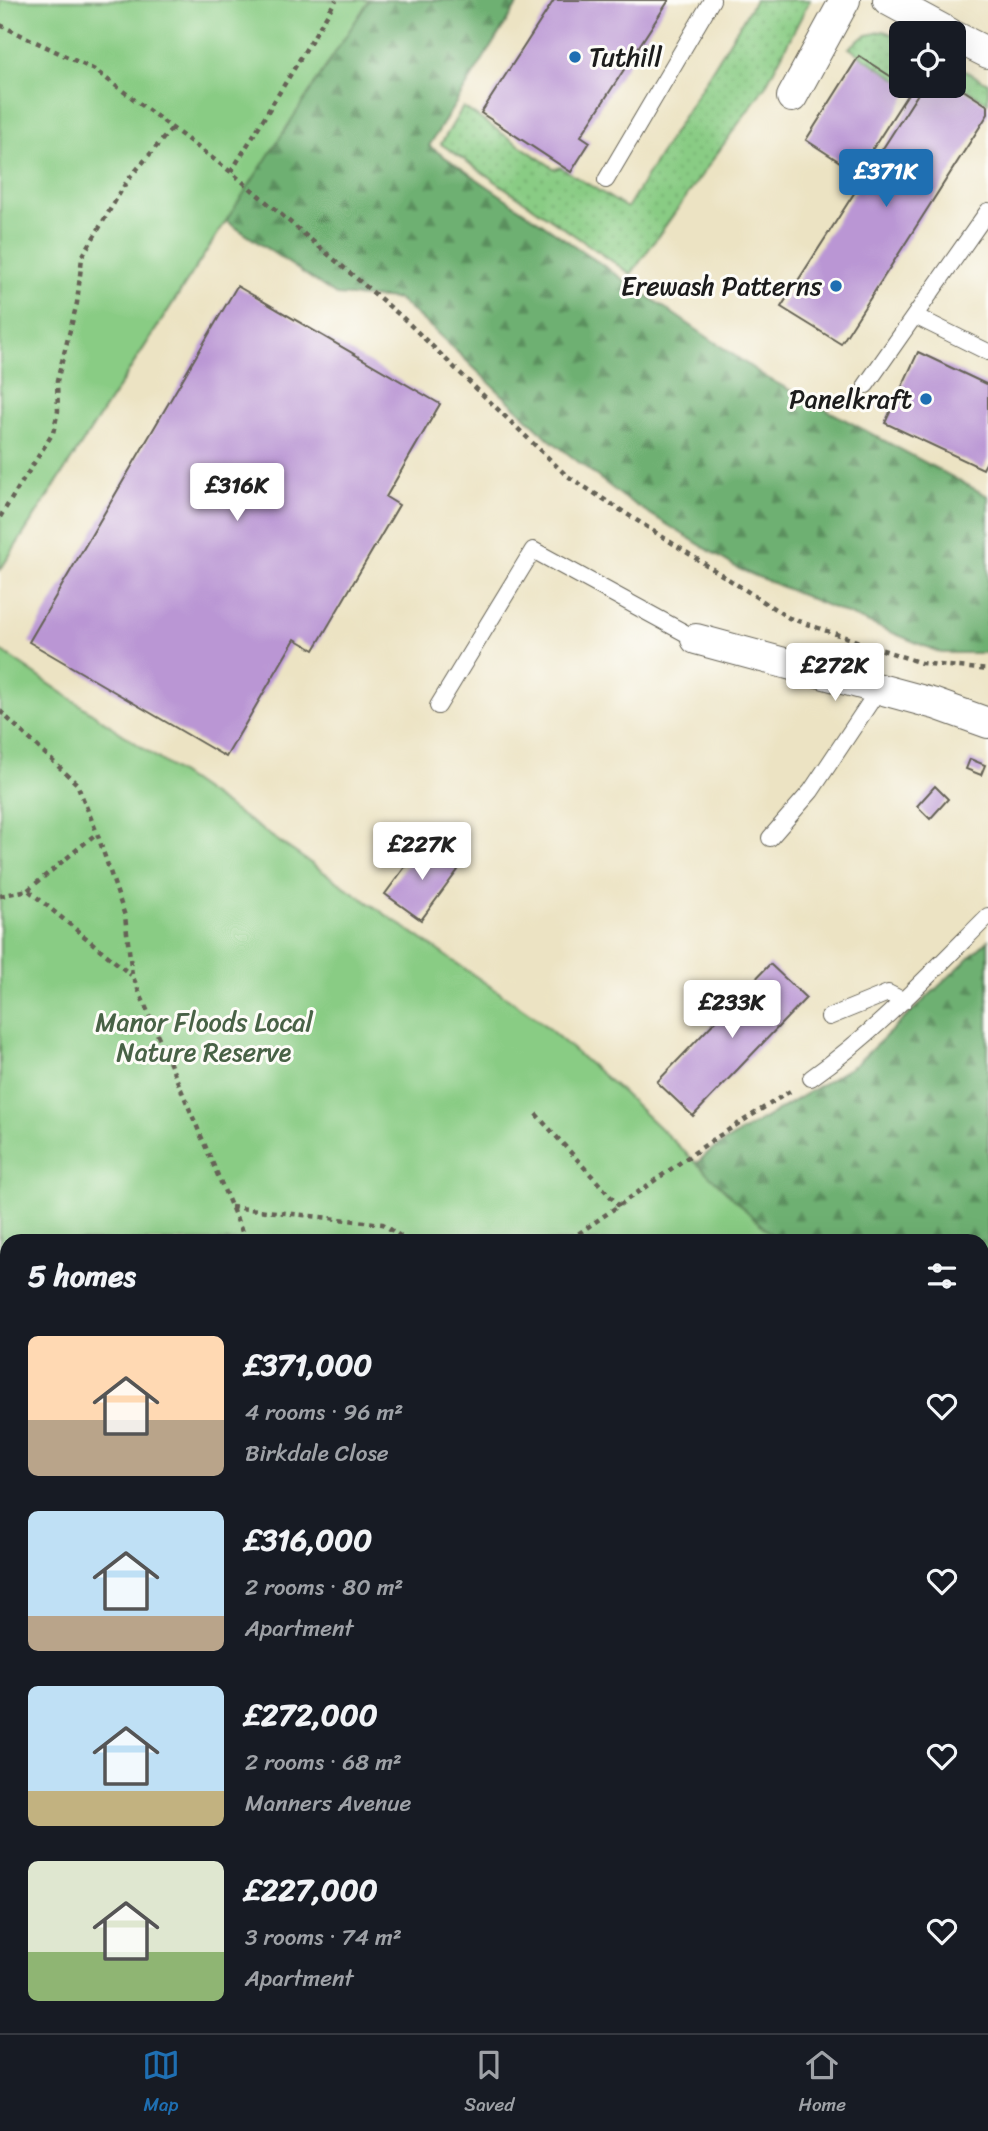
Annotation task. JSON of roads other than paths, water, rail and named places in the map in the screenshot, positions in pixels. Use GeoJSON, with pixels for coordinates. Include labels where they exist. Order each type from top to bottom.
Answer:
{"type":"FeatureCollection","features":[{"type":"Feature","properties":{"kind":"street"},"geometry":{"type":"LineString","coordinates":[[792,97],[845,0]]}},
{"type":"Feature","properties":{"kind":"street"},"geometry":{"type":"LineString","coordinates":[[888,0],[927,21]]}},
{"type":"Feature","properties":{"kind":"street"},"geometry":{"type":"LineString","coordinates":[[696,639],[935,704],[988,723]]}},
{"type":"Feature","properties":{"kind":"lane"},"geometry":{"type":"LineString","coordinates":[[606,180],[712,0]]}},
{"type":"Feature","properties":{"kind":"lane"},"geometry":{"type":"LineString","coordinates":[[866,386],[988,211]]}},
{"type":"Feature","properties":{"kind":"lane"},"geometry":{"type":"LineString","coordinates":[[915,316],[988,352]]}},
{"type":"Feature","properties":{"kind":"lane"},"geometry":{"type":"LineString","coordinates":[[438,706],[533,550],[696,639]]}},
{"type":"Feature","properties":{"kind":"lane"},"geometry":{"type":"LineString","coordinates":[[770,838],[811,791],[879,689]]}},
{"type":"Feature","properties":{"kind":"lane"},"geometry":{"type":"LineString","coordinates":[[811,1079],[849,1050],[904,1001],[988,916]]}},
{"type":"Feature","properties":{"kind":"lane"},"geometry":{"type":"LineString","coordinates":[[830,1017],[888,993],[904,1001]]}},
{"type":"Feature","properties":{"kind":"place","name":"Tuthill"},"geometry":{"type":"Point","coordinates":[575,57]}},
{"type":"Feature","properties":{"kind":"place","name":"Erewash Patterns"},"geometry":{"type":"Point","coordinates":[836,286]}},
{"type":"Feature","properties":{"kind":"place","name":"Panelkraft"},"geometry":{"type":"Point","coordinates":[926,399]}},
{"type":"Feature","properties":{"kind":"park label","name":"Manor Floods Local Nature Reserve"},"geometry":{"type":"Point","coordinates":[204,1037]}}]}
